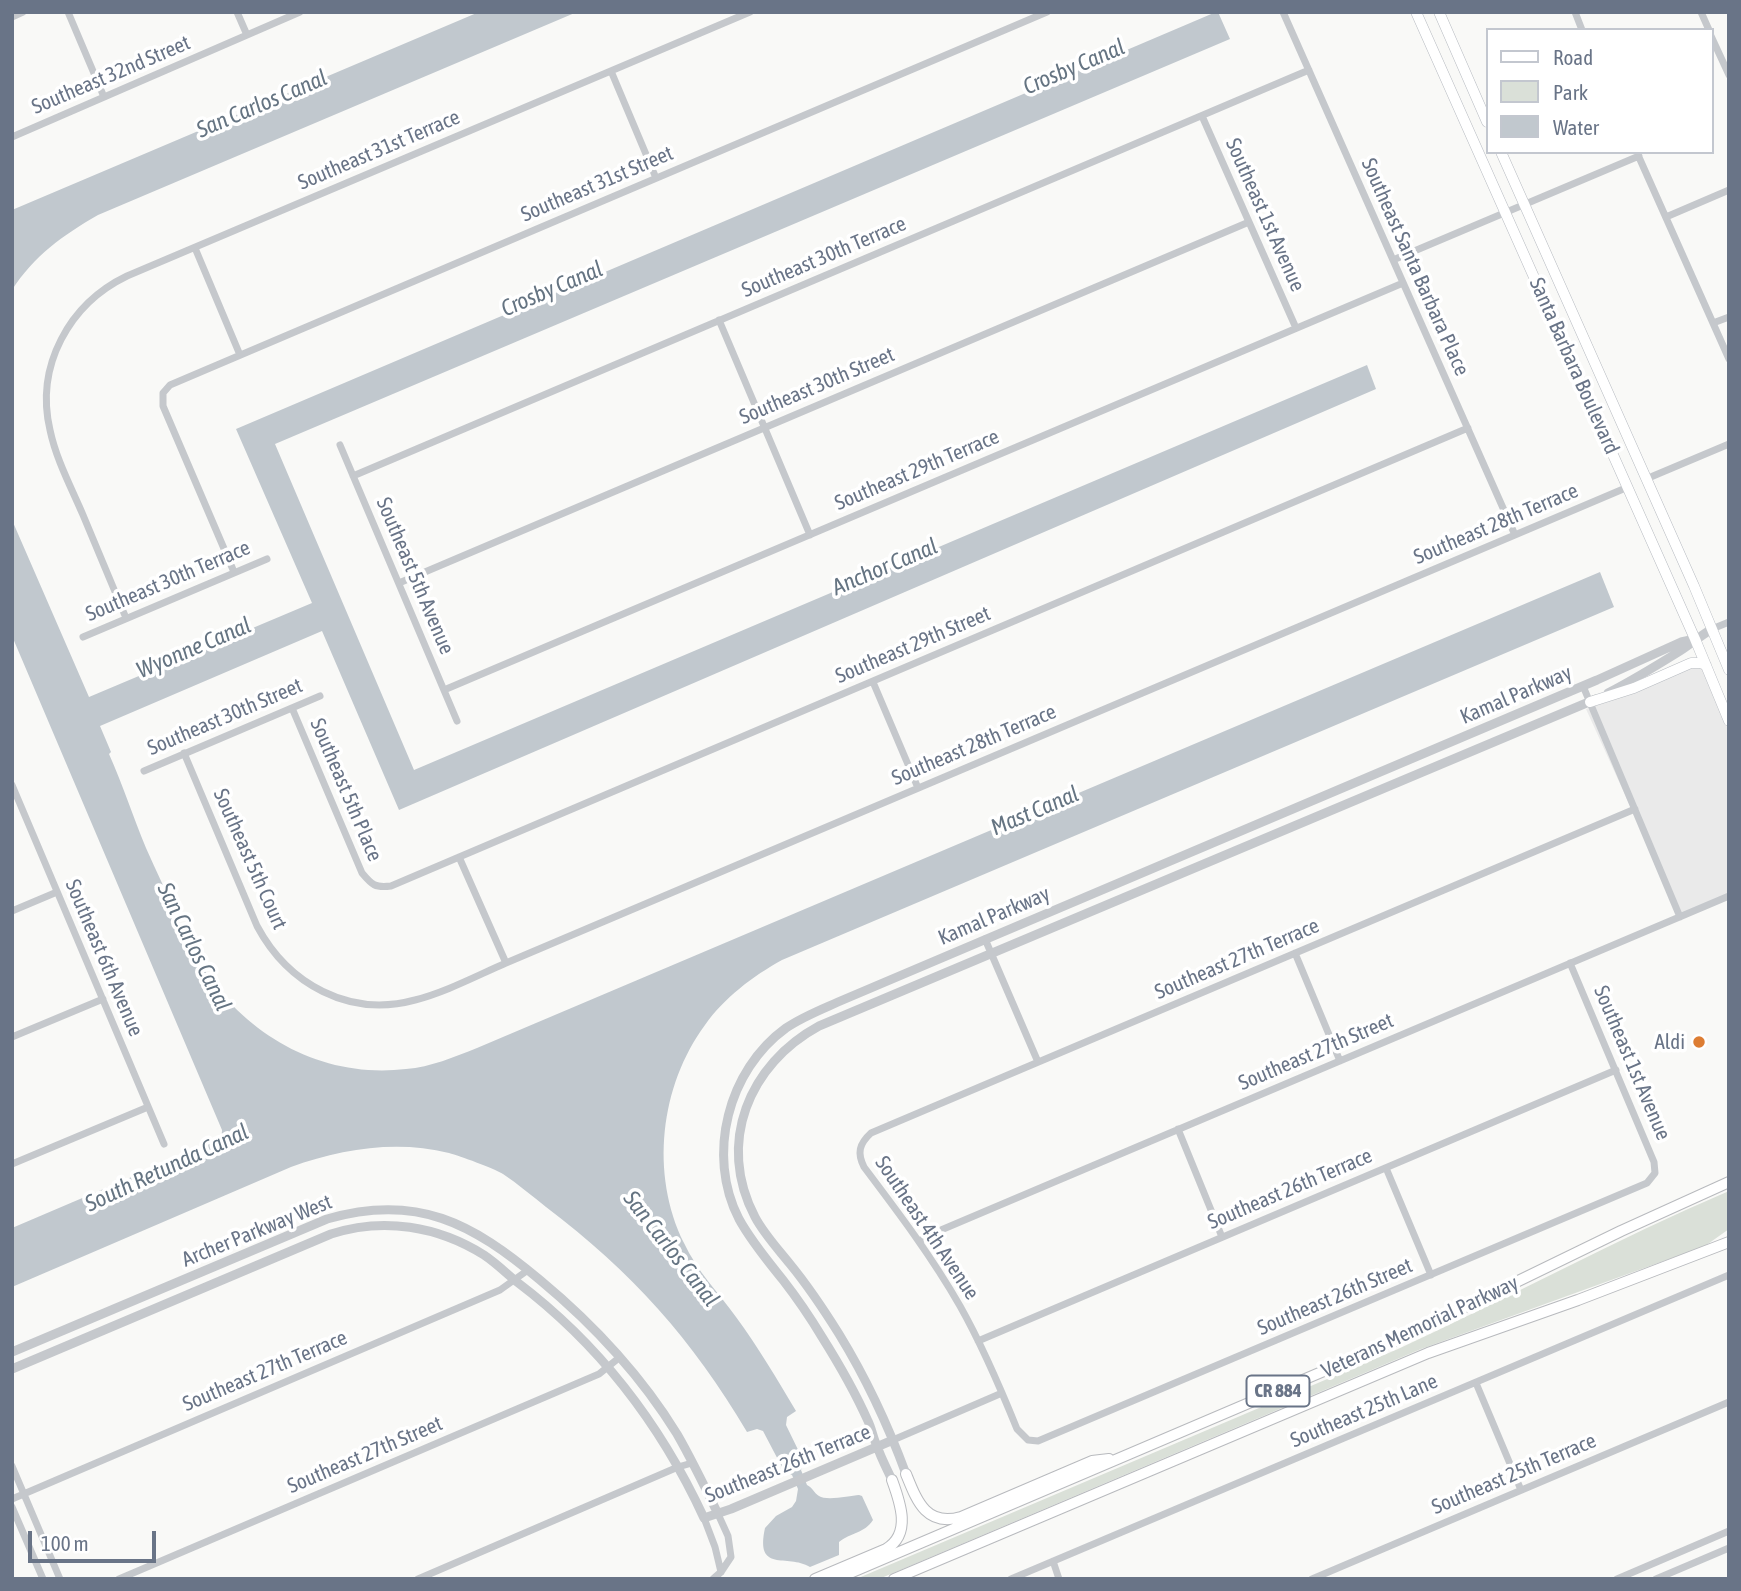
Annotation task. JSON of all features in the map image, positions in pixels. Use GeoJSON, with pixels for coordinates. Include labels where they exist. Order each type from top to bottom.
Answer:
{"type":"FeatureCollection","features":[{"type":"Feature","properties":{"kind":"highway"},"geometry":{"type":"LineString","coordinates":[[1670,1209],[1729,1174]]}},
{"type":"Feature","properties":{"kind":"highway","name":"Veterans Memorial Parkway"},"geometry":{"type":"LineString","coordinates":[[836,1579],[1399,1339],[1729,1182]]}},
{"type":"Feature","properties":{"kind":"highway"},"geometry":{"type":"LineString","coordinates":[[1707,1251],[1729,1235]]}},
{"type":"Feature","properties":{"kind":"highway","name":"Veterans Memorial Parkway"},"geometry":{"type":"LineString","coordinates":[[894,1579],[1418,1357],[1729,1242]]}},
{"type":"Feature","properties":{"kind":"highway"},"geometry":{"type":"LineString","coordinates":[[1707,1251],[1729,1250]]}},
{"type":"Feature","properties":{"kind":"highway"},"geometry":{"type":"LineString","coordinates":[[906,1474],[925,1510],[933,1517],[944,1520],[961,1517],[1092,1461],[1123,1458]]}},
{"type":"Feature","properties":{"kind":"highway"},"geometry":{"type":"LineString","coordinates":[[815,1579],[886,1549],[897,1539],[901,1531],[902,1514],[892,1480]]}},
{"type":"Feature","properties":{"kind":"main road","name":"Santa Barbara Boulevard"},"geometry":{"type":"LineString","coordinates":[[1416,12],[1628,487],[1729,721]]}},
{"type":"Feature","properties":{"kind":"main road"},"geometry":{"type":"LineString","coordinates":[[1439,12],[1486,120]]}},
{"type":"Feature","properties":{"kind":"main road","name":"Santa Barbara Boulevard"},"geometry":{"type":"LineString","coordinates":[[1502,154],[1729,670]]}},
{"type":"Feature","properties":{"kind":"main road"},"geometry":{"type":"LineString","coordinates":[[1590,702],[1634,688],[1691,663],[1706,665]]}},
{"type":"Feature","properties":{"kind":"street"},"geometry":{"type":"LineString","coordinates":[[12,17],[23,12]]}},
{"type":"Feature","properties":{"kind":"street"},"geometry":{"type":"LineString","coordinates":[[68,12],[104,97]]}},
{"type":"Feature","properties":{"kind":"street"},"geometry":{"type":"LineString","coordinates":[[237,12],[247,35]]}},
{"type":"Feature","properties":{"kind":"street","name":"Southeast 32nd Street"},"geometry":{"type":"LineString","coordinates":[[12,137],[300,12]]}},
{"type":"Feature","properties":{"kind":"street","name":"Southeast 31st Terrace"},"geometry":{"type":"LineString","coordinates":[[126,618],[52,440],[48,420],[46,400],[53,358],[59,342],[81,310],[118,280],[750,12]]}},
{"type":"Feature","properties":{"kind":"street","name":"Southeast 31st Street"},"geometry":{"type":"LineString","coordinates":[[234,572],[165,410],[163,393],[173,383],[1047,12]]}},
{"type":"Feature","properties":{"kind":"street","name":"Southeast Santa Barbara Place"},"geometry":{"type":"LineString","coordinates":[[1283,12],[1515,535]]}},
{"type":"Feature","properties":{"kind":"street"},"geometry":{"type":"LineString","coordinates":[[1575,12],[1582,28]]}},
{"type":"Feature","properties":{"kind":"street"},"geometry":{"type":"LineString","coordinates":[[1701,12],[1708,28]]}},
{"type":"Feature","properties":{"kind":"street"},"geometry":{"type":"LineString","coordinates":[[1713,40],[1729,75]]}},
{"type":"Feature","properties":{"kind":"street","name":"Southeast 30th Terrace"},"geometry":{"type":"LineString","coordinates":[[353,476],[1309,70]]}},
{"type":"Feature","properties":{"kind":"street"},"geometry":{"type":"LineString","coordinates":[[611,71],[656,178]]}},
{"type":"Feature","properties":{"kind":"street","name":"Southeast 1st Avenue"},"geometry":{"type":"LineString","coordinates":[[1202,116],[1296,328]]}},
{"type":"Feature","properties":{"kind":"street"},"geometry":{"type":"LineString","coordinates":[[1393,260],[1638,154],[1729,359]]}},
{"type":"Feature","properties":{"kind":"street"},"geometry":{"type":"LineString","coordinates":[[1666,217],[1729,190]]}},
{"type":"Feature","properties":{"kind":"street","name":"Southeast 30th Street"},"geometry":{"type":"LineString","coordinates":[[399,583],[1249,222]]}},
{"type":"Feature","properties":{"kind":"street"},"geometry":{"type":"LineString","coordinates":[[195,248],[240,355]]}},
{"type":"Feature","properties":{"kind":"street","name":"Southeast 29th Terrace"},"geometry":{"type":"LineString","coordinates":[[444,690],[1403,283]]}},
{"type":"Feature","properties":{"kind":"street"},"geometry":{"type":"LineString","coordinates":[[1713,323],[1729,317]]}},
{"type":"Feature","properties":{"kind":"street"},"geometry":{"type":"LineString","coordinates":[[719,320],[810,535]]}},
{"type":"Feature","properties":{"kind":"street","name":"Southeast 29th Street"},"geometry":{"type":"LineString","coordinates":[[371,884],[391,886],[459,858],[1468,428]]}},
{"type":"Feature","properties":{"kind":"street"},"geometry":{"type":"LineString","coordinates":[[1646,480],[1729,444]]}},
{"type":"Feature","properties":{"kind":"street","name":"Southeast 5th Avenue"},"geometry":{"type":"LineString","coordinates":[[340,445],[457,721]]}},
{"type":"Feature","properties":{"kind":"street","name":"Southeast 28th Terrace"},"geometry":{"type":"LineString","coordinates":[[329,994],[363,1003],[386,1004],[427,997],[1628,487]]}},
{"type":"Feature","properties":{"kind":"street","name":"Southeast 30th Terrace"},"geometry":{"type":"LineString","coordinates":[[83,637],[267,558]]}},
{"type":"Feature","properties":{"kind":"street"},"geometry":{"type":"LineString","coordinates":[[1712,629],[1729,622]]}},
{"type":"Feature","properties":{"kind":"street","name":"Kamal Parkway"},"geometry":{"type":"LineString","coordinates":[[906,1474],[893,1440],[839,1335],[811,1292],[762,1228],[749,1205],[739,1163],[740,1133],[747,1105],[760,1078],[778,1055],[819,1026],[1590,702],[1684,649],[1712,629]]}},
{"type":"Feature","properties":{"kind":"street","name":"Kamal Parkway"},"geometry":{"type":"LineString","coordinates":[[892,1480],[868,1421],[821,1335],[785,1282],[753,1242],[737,1216],[729,1194],[724,1144],[728,1117],[737,1089],[751,1063],[771,1041],[806,1016],[1681,642],[1695,639]]}},
{"type":"Feature","properties":{"kind":"street"},"geometry":{"type":"LineString","coordinates":[[873,682],[918,788]]}},
{"type":"Feature","properties":{"kind":"street"},"geometry":{"type":"LineString","coordinates":[[1583,686],[1680,917]]}},
{"type":"Feature","properties":{"kind":"street","name":"Southeast 30th Street"},"geometry":{"type":"LineString","coordinates":[[144,771],[320,696]]}},
{"type":"Feature","properties":{"kind":"street","name":"Southeast 5th Place"},"geometry":{"type":"LineString","coordinates":[[292,708],[362,873],[371,884]]}},
{"type":"Feature","properties":{"kind":"street","name":"Southeast 5th Court"},"geometry":{"type":"LineString","coordinates":[[184,754],[263,937],[296,975],[329,994]]}},
{"type":"Feature","properties":{"kind":"street","name":"Southeast 6th Avenue"},"geometry":{"type":"LineString","coordinates":[[12,785],[164,1144]]}},
{"type":"Feature","properties":{"kind":"street","name":"Southeast 27th Terrace"},"geometry":{"type":"LineString","coordinates":[[859,1147],[871,1133],[1635,809]]}},
{"type":"Feature","properties":{"kind":"street"},"geometry":{"type":"LineString","coordinates":[[459,858],[506,963]]}},
{"type":"Feature","properties":{"kind":"street"},"geometry":{"type":"LineString","coordinates":[[12,911],[57,891]]}},
{"type":"Feature","properties":{"kind":"street","name":"Southeast 27th Street"},"geometry":{"type":"LineString","coordinates":[[919,1241],[1729,896]]}},
{"type":"Feature","properties":{"kind":"street"},"geometry":{"type":"LineString","coordinates":[[985,939],[1038,1062]]}},
{"type":"Feature","properties":{"kind":"street"},"geometry":{"type":"LineString","coordinates":[[1295,953],[1340,1060]]}},
{"type":"Feature","properties":{"kind":"street","name":"Southeast 1st Avenue"},"geometry":{"type":"LineString","coordinates":[[1570,963],[1654,1162],[1655,1172],[1652,1178]]}},
{"type":"Feature","properties":{"kind":"street"},"geometry":{"type":"LineString","coordinates":[[12,1037],[103,999]]}},
{"type":"Feature","properties":{"kind":"street","name":"Southeast 26th Terrace"},"geometry":{"type":"LineString","coordinates":[[978,1341],[1616,1070]]}},
{"type":"Feature","properties":{"kind":"street"},"geometry":{"type":"LineString","coordinates":[[12,1164],[148,1107]]}},
{"type":"Feature","properties":{"kind":"street"},"geometry":{"type":"LineString","coordinates":[[1178,1129],[1222,1237]]}},
{"type":"Feature","properties":{"kind":"street","name":"Southeast 4th Avenue"},"geometry":{"type":"LineString","coordinates":[[859,1147],[864,1167],[940,1273],[978,1341],[1017,1429],[1028,1440]]}},
{"type":"Feature","properties":{"kind":"street"},"geometry":{"type":"LineString","coordinates":[[1386,1168],[1431,1275]]}},
{"type":"Feature","properties":{"kind":"street","name":"Southeast 26th Street"},"geometry":{"type":"LineString","coordinates":[[1028,1440],[1047,1438],[1642,1186],[1652,1178]]}},
{"type":"Feature","properties":{"kind":"street","name":"Archer Parkway West"},"geometry":{"type":"LineString","coordinates":[[12,1352],[307,1227],[359,1211],[381,1209],[427,1213],[449,1220],[489,1241],[528,1270],[591,1325],[620,1357],[677,1434],[718,1514],[728,1536],[731,1557],[721,1572]]}},
{"type":"Feature","properties":{"kind":"street","name":"Archer Parkway West"},"geometry":{"type":"LineString","coordinates":[[12,1369],[303,1245],[346,1230],[391,1225],[439,1233],[479,1252],[534,1294],[568,1324],[609,1368],[647,1417],[677,1467],[704,1518],[721,1572]]}},
{"type":"Feature","properties":{"kind":"street","name":"Southeast 27th Terrace"},"geometry":{"type":"LineString","coordinates":[[12,1499],[500,1290],[528,1270]]}},
{"type":"Feature","properties":{"kind":"street","name":"Southeast 25th Lane"},"geometry":{"type":"LineString","coordinates":[[1011,1579],[1729,1275]]}},
{"type":"Feature","properties":{"kind":"street","name":"Southeast 27th Street"},"geometry":{"type":"LineString","coordinates":[[119,1579],[576,1385],[609,1368],[620,1357]]}},
{"type":"Feature","properties":{"kind":"street"},"geometry":{"type":"LineString","coordinates":[[1476,1383],[1521,1490]]}},
{"type":"Feature","properties":{"kind":"street","name":"Southeast 26th Terrace"},"geometry":{"type":"LineString","coordinates":[[704,1518],[1002,1393]]}},
{"type":"Feature","properties":{"kind":"street","name":"Southeast 25th Terrace"},"geometry":{"type":"LineString","coordinates":[[1312,1579],[1729,1402]]}},
{"type":"Feature","properties":{"kind":"street","name":"Southeast 26th Terrace"},"geometry":{"type":"LineString","coordinates":[[418,1579],[677,1467],[692,1463]]}},
{"type":"Feature","properties":{"kind":"street"},"geometry":{"type":"LineString","coordinates":[[12,1465],[60,1579]]}},
{"type":"Feature","properties":{"kind":"street"},"geometry":{"type":"LineString","coordinates":[[12,1507],[43,1579]]}},
{"type":"Feature","properties":{"kind":"street"},"geometry":{"type":"LineString","coordinates":[[1617,1579],[1729,1531]]}},
{"type":"Feature","properties":{"kind":"street"},"geometry":{"type":"LineString","coordinates":[[1656,1579],[1729,1548]]}},
{"type":"Feature","properties":{"kind":"street"},"geometry":{"type":"LineString","coordinates":[[1053,1562],[1059,1579]]}},
{"type":"Feature","properties":{"kind":"street"},"geometry":{"type":"LineString","coordinates":[[713,1579],[721,1572]]}},
{"type":"Feature","properties":{"kind":"shaded area"},"geometry":{"type":"Polygon","coordinates":[[[1699,667],[1703,669],[1729,732],[1729,898],[1681,918],[1586,709],[1699,667]]]}},
{"type":"Feature","properties":{"kind":"green space"},"geometry":{"type":"Polygon","coordinates":[[[1729,1191],[1729,1229],[1705,1246],[1421,1349],[879,1579],[856,1579],[1398,1349],[1729,1191]]]}},
{"type":"Feature","properties":{"kind":"water"},"geometry":{"type":"Polygon","coordinates":[[[479,12],[577,12],[98,215],[50,247],[12,290],[12,210],[479,12]]]}},
{"type":"Feature","properties":{"kind":"water"},"geometry":{"type":"Polygon","coordinates":[[[1216,12],[1230,39],[275,444],[414,770],[1367,365],[1376,389],[399,810],[322,631],[100,726],[141,836],[195,956],[221,993],[265,1033],[317,1060],[346,1067],[406,1069],[433,1064],[477,1048],[1600,572],[1614,607],[782,960],[740,988],[705,1025],[678,1075],[665,1131],[664,1160],[673,1216],[695,1263],[752,1340],[796,1411],[787,1417],[786,1425],[804,1462],[801,1470],[807,1485],[822,1497],[862,1496],[873,1520],[870,1524],[839,1542],[839,1555],[810,1567],[769,1557],[763,1542],[765,1528],[776,1516],[792,1507],[798,1489],[792,1475],[784,1471],[763,1431],[757,1429],[747,1432],[682,1337],[606,1256],[503,1174],[449,1153],[389,1147],[329,1155],[291,1167],[12,1287],[12,1228],[216,1141],[221,1137],[222,1130],[12,636],[12,520],[89,697],[312,603],[236,429],[1216,12]]]}},
{"type":"Feature","properties":{"kind":"place","name":"Aldi"},"geometry":{"type":"Point","coordinates":[1699,1042]}},
{"type":"Feature","properties":{"kind":"water label","name":"Crosby Canal"},"geometry":{"type":"Point","coordinates":[1074,67]}},
{"type":"Feature","properties":{"kind":"water label","name":"San Carlos Canal"},"geometry":{"type":"Point","coordinates":[262,104]}},
{"type":"Feature","properties":{"kind":"water label","name":"Crosby Canal"},"geometry":{"type":"Point","coordinates":[552,289]}},
{"type":"Feature","properties":{"kind":"water label","name":"Anchor Canal"},"geometry":{"type":"Point","coordinates":[885,567]}},
{"type":"Feature","properties":{"kind":"water label","name":"Wyonne Canal"},"geometry":{"type":"Point","coordinates":[194,648]}},
{"type":"Feature","properties":{"kind":"water label","name":"Mast Canal"},"geometry":{"type":"Point","coordinates":[1035,811]}},
{"type":"Feature","properties":{"kind":"water label","name":"San Carlos Canal"},"geometry":{"type":"Point","coordinates":[194,947]}},
{"type":"Feature","properties":{"kind":"water label","name":"South Retunda Canal"},"geometry":{"type":"Point","coordinates":[167,1168]}},
{"type":"Feature","properties":{"kind":"water label","name":"San Carlos Canal"},"geometry":{"type":"Point","coordinates":[671,1249]}}]}
